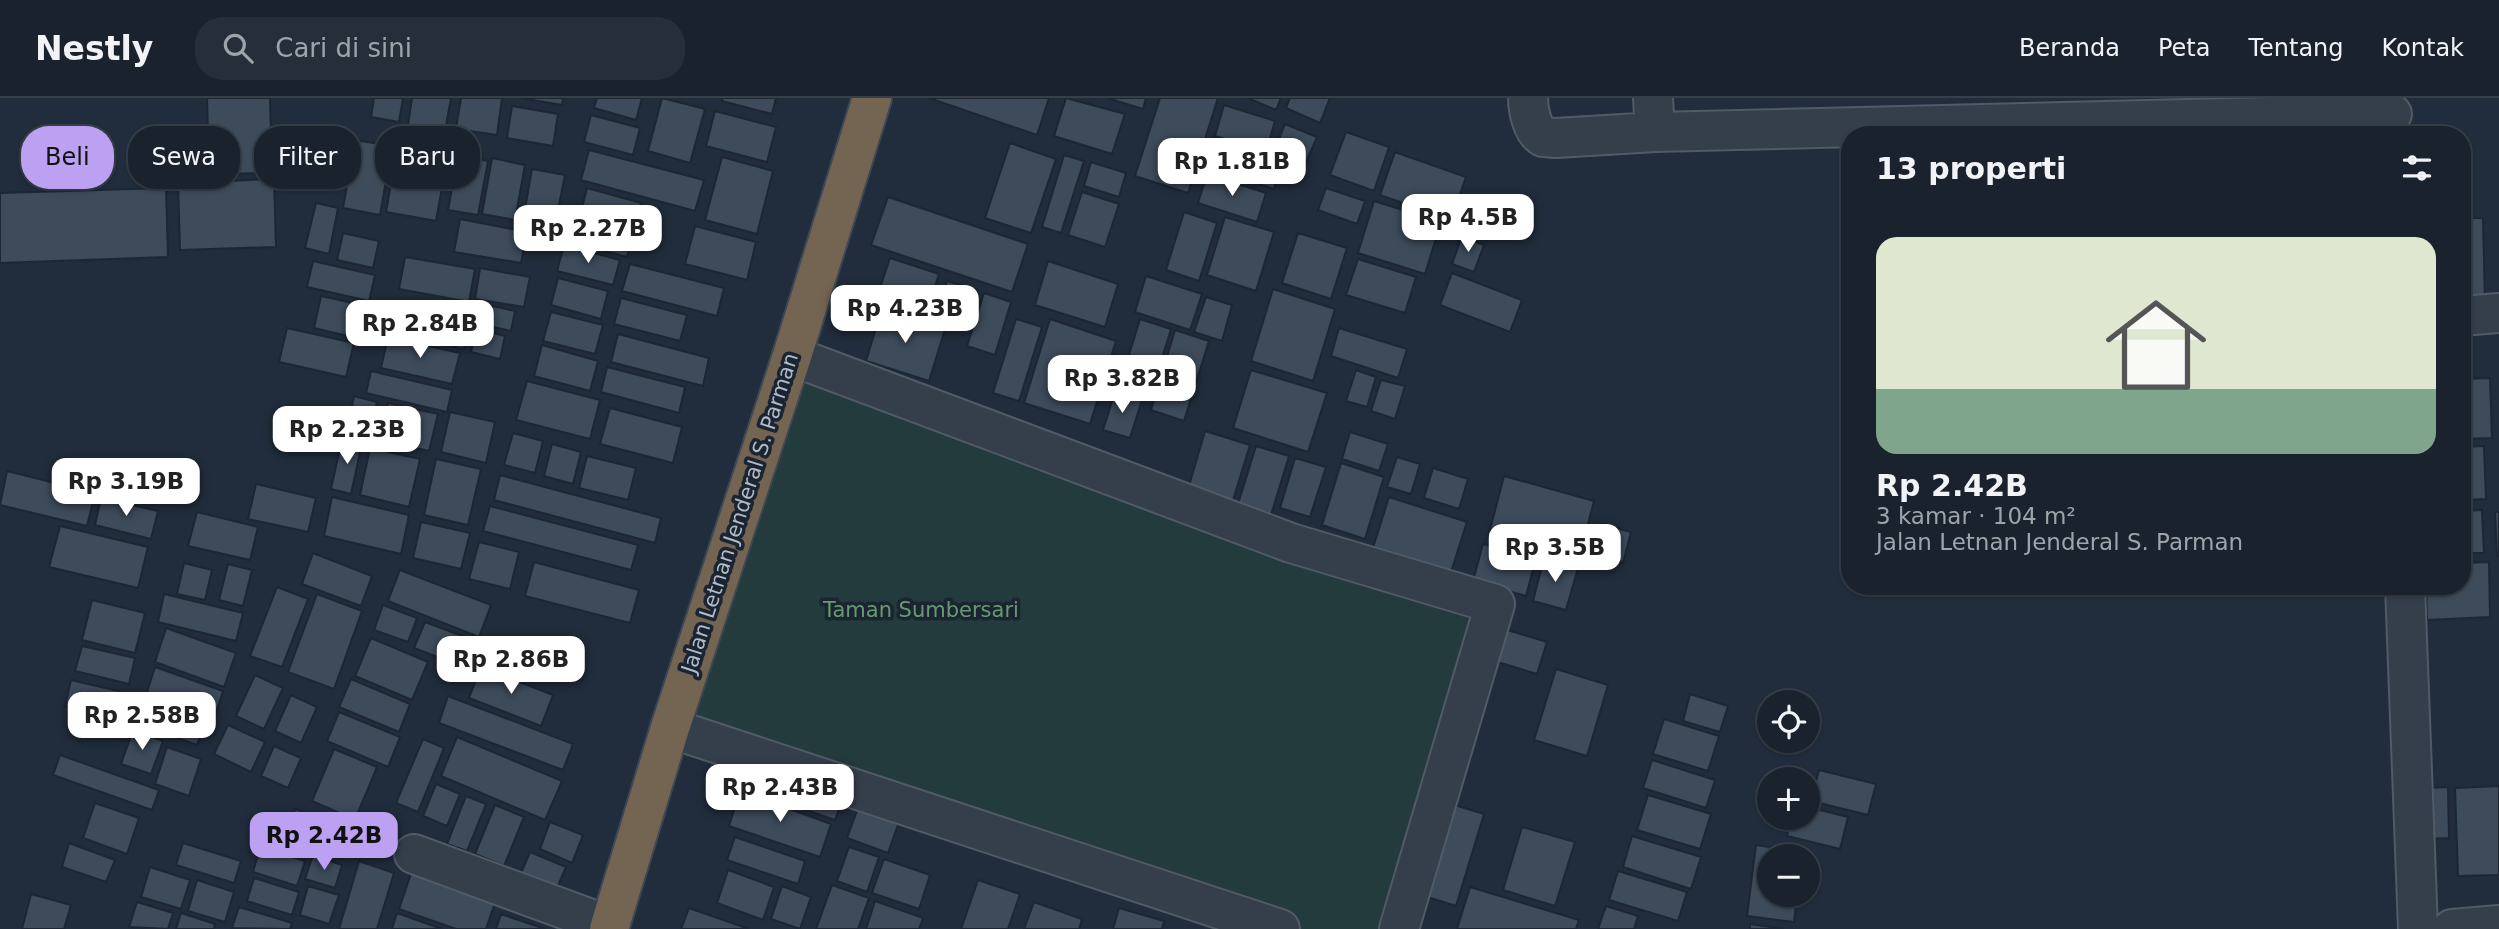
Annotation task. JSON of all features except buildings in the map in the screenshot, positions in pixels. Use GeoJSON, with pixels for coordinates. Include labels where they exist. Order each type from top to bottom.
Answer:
{"type":"FeatureCollection","features":[{"type":"Feature","properties":{"kind":"highway","name":"Jalan Letnan Jenderal S. Parman"},"geometry":{"type":"LineString","coordinates":[[609,928],[670,728],[792,356],[872,98]]}},
{"type":"Feature","properties":{"kind":"street"},"geometry":{"type":"LineString","coordinates":[[1528,98],[1528,111],[1537,131],[1544,137],[1556,138],[1654,115],[1855,113],[2121,126]]}},
{"type":"Feature","properties":{"kind":"street"},"geometry":{"type":"LineString","coordinates":[[2147,126],[2255,107],[2392,115]]}},
{"type":"Feature","properties":{"kind":"street"},"geometry":{"type":"LineString","coordinates":[[2471,315],[2499,313]]}},
{"type":"Feature","properties":{"kind":"street"},"geometry":{"type":"LineString","coordinates":[[792,356],[1291,543],[1495,604],[1399,929]]}},
{"type":"Feature","properties":{"kind":"street"},"geometry":{"type":"LineString","coordinates":[[2405,595],[2418,929]]}},
{"type":"Feature","properties":{"kind":"street"},"geometry":{"type":"LineString","coordinates":[[670,728],[1279,929]]}},
{"type":"Feature","properties":{"kind":"street"},"geometry":{"type":"LineString","coordinates":[[414,854],[609,928]]}},
{"type":"Feature","properties":{"kind":"street"},"geometry":{"type":"LineString","coordinates":[[2452,929],[2499,925]]}},
{"type":"Feature","properties":{"kind":"green space","name":"Taman Sumbersari"},"geometry":{"type":"Polygon","coordinates":[[[791,360],[1491,615],[1400,929],[1269,929],[674,729],[791,360]]]}}]}
